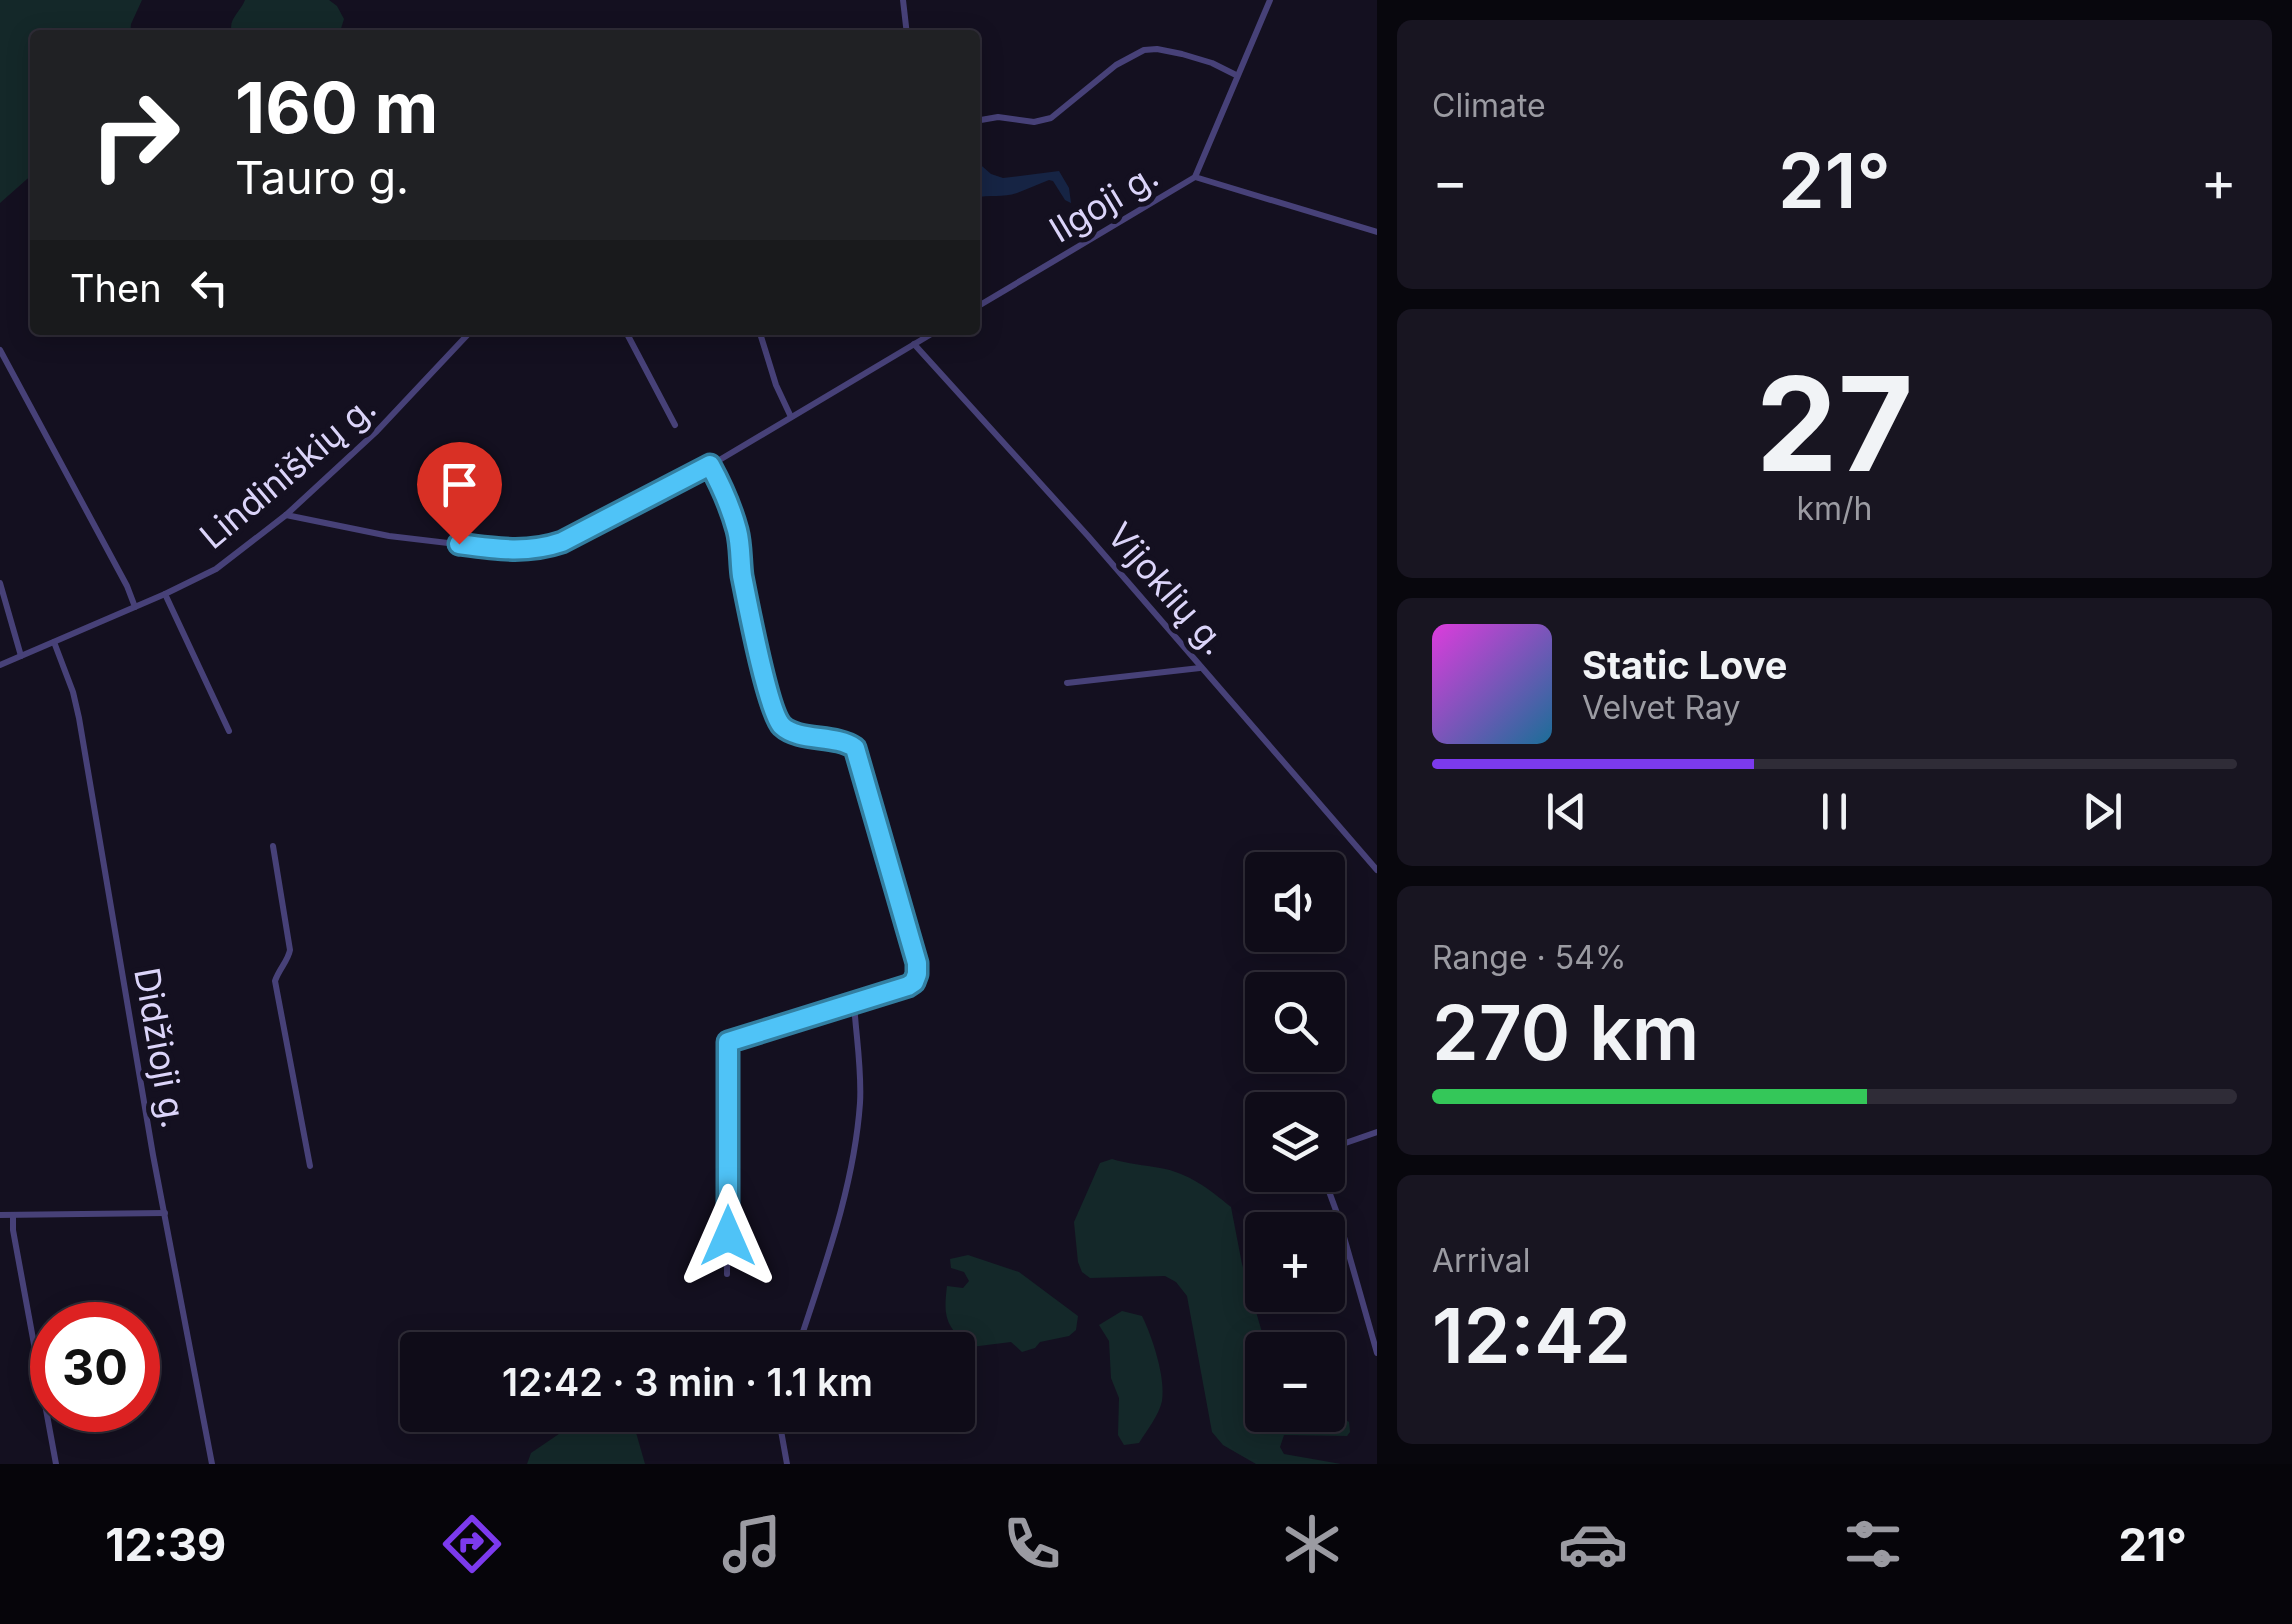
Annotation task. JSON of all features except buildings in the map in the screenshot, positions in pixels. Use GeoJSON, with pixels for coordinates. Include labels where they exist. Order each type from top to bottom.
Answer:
{"type":"FeatureCollection","features":[{"type":"Feature","properties":{"kind":"street"},"geometry":{"type":"LineString","coordinates":[[903,0],[906,30]]}},
{"type":"Feature","properties":{"kind":"street","name":"Ilgoji g."},"geometry":{"type":"LineString","coordinates":[[980,305],[1196,177],[1270,0]]}},
{"type":"Feature","properties":{"kind":"street"},"geometry":{"type":"LineString","coordinates":[[980,120],[1034,122],[1050,118],[1116,65],[1144,50],[1182,54],[1236,75]]}},
{"type":"Feature","properties":{"kind":"street"},"geometry":{"type":"LineString","coordinates":[[1196,177],[1377,232]]}},
{"type":"Feature","properties":{"kind":"street","name":"Lindiniškių g."},"geometry":{"type":"LineString","coordinates":[[0,666],[216,569],[286,514],[388,421],[467,335]]}},
{"type":"Feature","properties":{"kind":"street"},"geometry":{"type":"LineString","coordinates":[[628,335],[675,425]]}},
{"type":"Feature","properties":{"kind":"street"},"geometry":{"type":"LineString","coordinates":[[761,335],[791,418]]}},
{"type":"Feature","properties":{"kind":"street"},"geometry":{"type":"LineString","coordinates":[[286,514],[389,536],[507,550],[532,550],[562,542],[710,465],[929,335]]}},
{"type":"Feature","properties":{"kind":"street","name":"Vijoklių g."},"geometry":{"type":"LineString","coordinates":[[914,344],[1088,536],[1377,870]]}},
{"type":"Feature","properties":{"kind":"street"},"geometry":{"type":"LineString","coordinates":[[0,350],[135,607]]}},
{"type":"Feature","properties":{"kind":"street"},"geometry":{"type":"LineString","coordinates":[[710,465],[737,530],[757,646],[769,698],[780,725],[794,732],[845,741],[855,748],[917,963],[914,982],[908,986],[728,1042],[728,1274]]}},
{"type":"Feature","properties":{"kind":"street"},"geometry":{"type":"LineString","coordinates":[[0,582],[21,656]]}},
{"type":"Feature","properties":{"kind":"street"},"geometry":{"type":"LineString","coordinates":[[165,594],[229,731]]}},
{"type":"Feature","properties":{"kind":"street","name":"Didžioji g."},"geometry":{"type":"LineString","coordinates":[[54,642],[79,718],[122,979],[212,1464]]}},
{"type":"Feature","properties":{"kind":"street"},"geometry":{"type":"LineString","coordinates":[[1067,683],[1202,668]]}},
{"type":"Feature","properties":{"kind":"street"},"geometry":{"type":"LineString","coordinates":[[273,846],[290,950],[275,981],[310,1166]]}},
{"type":"Feature","properties":{"kind":"street"},"geometry":{"type":"LineString","coordinates":[[803,1332],[835,1232],[860,1103],[854,1003]]}},
{"type":"Feature","properties":{"kind":"street"},"geometry":{"type":"LineString","coordinates":[[1345,1142],[1377,1132]]}},
{"type":"Feature","properties":{"kind":"street"},"geometry":{"type":"LineString","coordinates":[[1329,1192],[1377,1353]]}},
{"type":"Feature","properties":{"kind":"street"},"geometry":{"type":"LineString","coordinates":[[0,1215],[165,1213]]}},
{"type":"Feature","properties":{"kind":"street"},"geometry":{"type":"LineString","coordinates":[[13,1214],[56,1464]]}},
{"type":"Feature","properties":{"kind":"street"},"geometry":{"type":"LineString","coordinates":[[782,1432],[787,1464]]}},
{"type":"Feature","properties":{"kind":"green space"},"geometry":{"type":"Polygon","coordinates":[[[0,0],[142,0],[130,30],[30,30],[30,176],[0,203],[0,0]]]}},
{"type":"Feature","properties":{"kind":"green space"},"geometry":{"type":"Polygon","coordinates":[[[245,0],[329,0],[344,19],[341,30],[231,30],[245,0]]]}},
{"type":"Feature","properties":{"kind":"green space"},"geometry":{"type":"Polygon","coordinates":[[[1112,1159],[1180,1174],[1231,1207],[1245,1274],[1245,1312],[1256,1312],[1262,1332],[1245,1332],[1245,1432],[1345,1432],[1345,1420],[1349,1422],[1347,1436],[1284,1435],[1280,1447],[1284,1454],[1341,1464],[1256,1464],[1223,1445],[1212,1432],[1187,1296],[1176,1282],[1165,1276],[1090,1278],[1082,1272],[1074,1222],[1100,1163],[1112,1159]]]}},
{"type":"Feature","properties":{"kind":"green space"},"geometry":{"type":"Polygon","coordinates":[[[968,1255],[1019,1272],[1078,1316],[1076,1330],[1022,1352],[1011,1342],[975,1346],[975,1332],[955,1332],[948,1321],[947,1286],[963,1288],[969,1281],[964,1272],[951,1268],[950,1259],[968,1255]]]}},
{"type":"Feature","properties":{"kind":"green space"},"geometry":{"type":"Polygon","coordinates":[[[1122,1311],[1142,1316],[1157,1357],[1163,1392],[1158,1412],[1139,1443],[1124,1445],[1118,1435],[1119,1398],[1111,1378],[1109,1341],[1099,1325],[1122,1311]]]}},
{"type":"Feature","properties":{"kind":"green space"},"geometry":{"type":"Polygon","coordinates":[[[562,1432],[636,1432],[645,1464],[527,1464],[531,1453],[562,1432]]]}},
{"type":"Feature","properties":{"kind":"water"},"geometry":{"type":"Polygon","coordinates":[[[980,164],[1003,178],[1059,171],[1069,188],[1071,203],[1049,180],[1012,194],[980,197],[980,164]]]}},
{"type":"Feature","properties":{"kind":"route"},"geometry":{"type":"LineString","coordinates":[[459,544],[521,551],[545,548],[710,465],[737,530],[742,573],[769,698],[780,725],[794,732],[845,741],[855,748],[904,912],[917,974],[908,986],[728,1042],[728,1236]]}}]}
